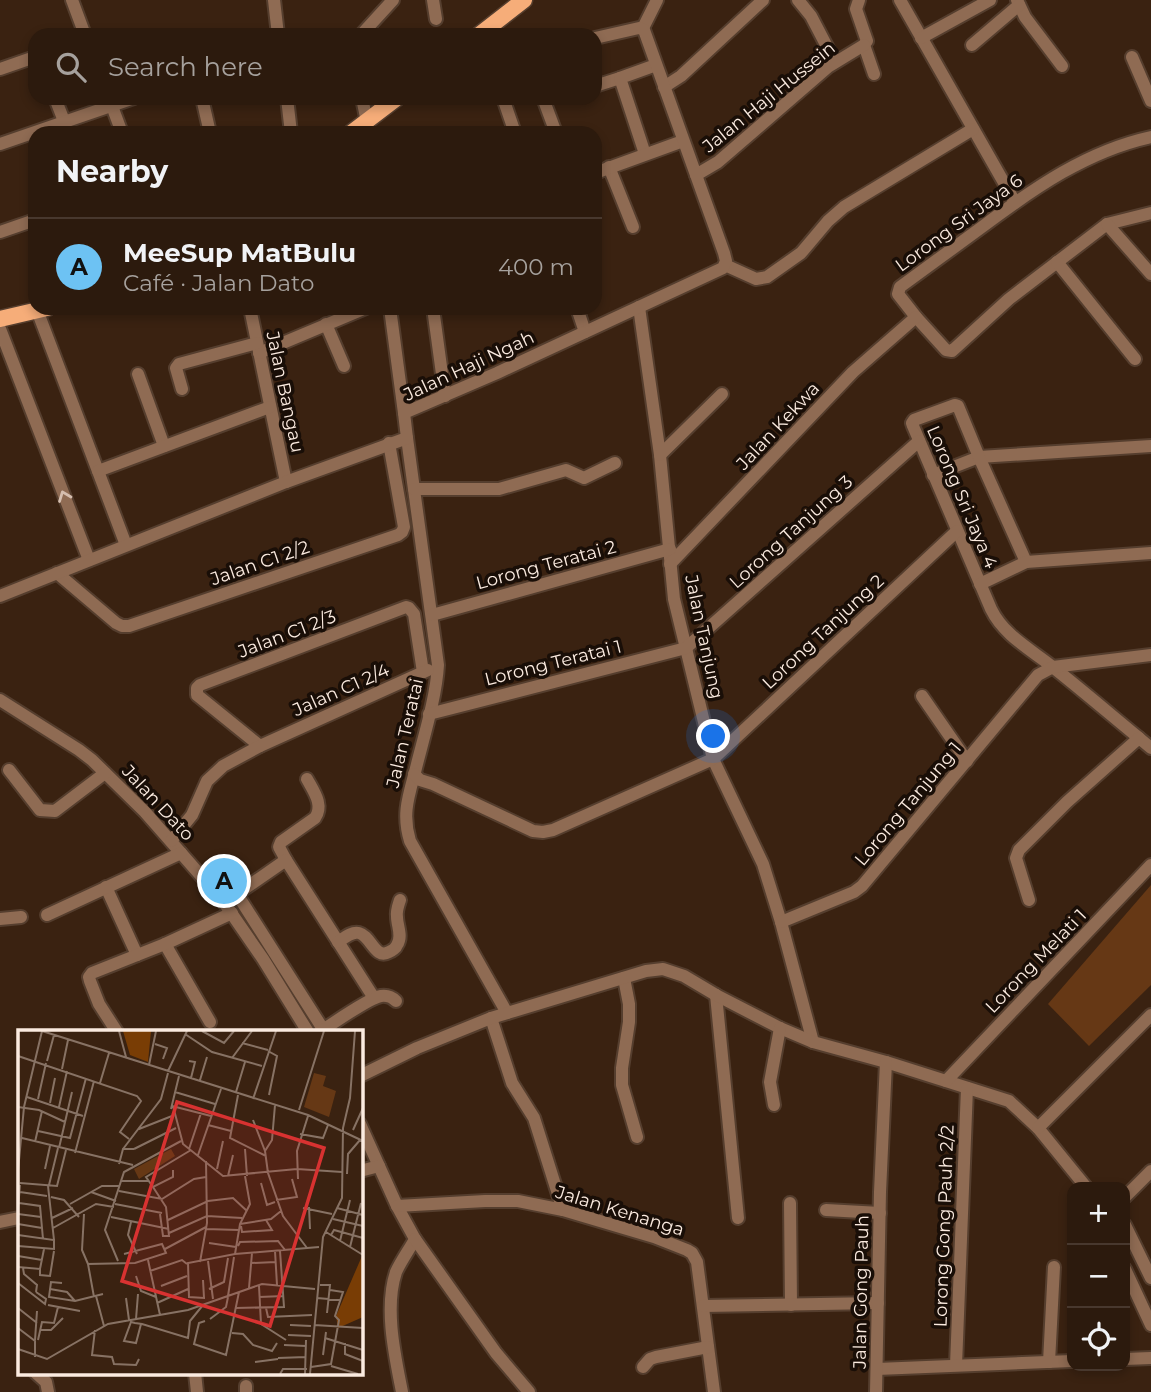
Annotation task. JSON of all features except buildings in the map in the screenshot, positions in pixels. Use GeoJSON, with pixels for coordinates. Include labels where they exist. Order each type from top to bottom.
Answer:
{"type":"FeatureCollection","features":[{"type":"Feature","properties":{"kind":"main road"},"geometry":{"type":"LineString","coordinates":[[488,28],[523,0]]}},
{"type":"Feature","properties":{"kind":"main road"},"geometry":{"type":"LineString","coordinates":[[364,126],[389,105]]}},
{"type":"Feature","properties":{"kind":"main road"},"geometry":{"type":"LineString","coordinates":[[0,319],[28,312]]}},
{"type":"Feature","properties":{"kind":"street"},"geometry":{"type":"LineString","coordinates":[[72,0],[82,28]]}},
{"type":"Feature","properties":{"kind":"street"},"geometry":{"type":"LineString","coordinates":[[274,0],[277,28]]}},
{"type":"Feature","properties":{"kind":"street"},"geometry":{"type":"LineString","coordinates":[[368,28],[393,0]]}},
{"type":"Feature","properties":{"kind":"street"},"geometry":{"type":"LineString","coordinates":[[433,0],[436,19]]}},
{"type":"Feature","properties":{"kind":"street"},"geometry":{"type":"LineString","coordinates":[[657,0],[643,28],[656,65],[670,83],[683,141],[703,172],[724,253],[735,269],[760,279],[771,275],[809,246],[828,221],[844,207],[973,129]]}},
{"type":"Feature","properties":{"kind":"street"},"geometry":{"type":"LineString","coordinates":[[670,83],[763,0]]}},
{"type":"Feature","properties":{"kind":"street"},"geometry":{"type":"LineString","coordinates":[[798,0],[811,16],[835,62]]}},
{"type":"Feature","properties":{"kind":"street"},"geometry":{"type":"LineString","coordinates":[[859,0],[856,9],[874,74]]}},
{"type":"Feature","properties":{"kind":"street"},"geometry":{"type":"LineString","coordinates":[[900,0],[1015,202]]}},
{"type":"Feature","properties":{"kind":"street"},"geometry":{"type":"LineString","coordinates":[[921,38],[990,0]]}},
{"type":"Feature","properties":{"kind":"street"},"geometry":{"type":"LineString","coordinates":[[972,45],[1018,3],[1025,17],[1062,66]]}},
{"type":"Feature","properties":{"kind":"street"},"geometry":{"type":"LineString","coordinates":[[602,36],[643,28]]}},
{"type":"Feature","properties":{"kind":"street","name":"Jalan Haji Hussein"},"geometry":{"type":"LineString","coordinates":[[703,172],[835,62],[864,45]]}},
{"type":"Feature","properties":{"kind":"street"},"geometry":{"type":"LineString","coordinates":[[1132,57],[1147,81],[1151,101]]}},
{"type":"Feature","properties":{"kind":"street"},"geometry":{"type":"LineString","coordinates":[[0,69],[28,59]]}},
{"type":"Feature","properties":{"kind":"street"},"geometry":{"type":"LineString","coordinates":[[602,84],[656,65]]}},
{"type":"Feature","properties":{"kind":"street"},"geometry":{"type":"LineString","coordinates":[[620,78],[645,154]]}},
{"type":"Feature","properties":{"kind":"street"},"geometry":{"type":"LineString","coordinates":[[58,105],[64,121]]}},
{"type":"Feature","properties":{"kind":"street"},"geometry":{"type":"LineString","coordinates":[[50,126],[102,105]]}},
{"type":"Feature","properties":{"kind":"street"},"geometry":{"type":"LineString","coordinates":[[112,105],[120,126]]}},
{"type":"Feature","properties":{"kind":"street"},"geometry":{"type":"LineString","coordinates":[[204,105],[208,126]]}},
{"type":"Feature","properties":{"kind":"street"},"geometry":{"type":"LineString","coordinates":[[287,105],[290,126]]}},
{"type":"Feature","properties":{"kind":"street"},"geometry":{"type":"LineString","coordinates":[[362,105],[362,126]]}},
{"type":"Feature","properties":{"kind":"street"},"geometry":{"type":"LineString","coordinates":[[505,105],[513,126]]}},
{"type":"Feature","properties":{"kind":"street"},"geometry":{"type":"LineString","coordinates":[[546,105],[553,126]]}},
{"type":"Feature","properties":{"kind":"street"},"geometry":{"type":"LineString","coordinates":[[0,144],[28,134]]}},
{"type":"Feature","properties":{"kind":"street","name":"Lorong Sri Jaya 6"},"geometry":{"type":"LineString","coordinates":[[1151,137],[1120,145],[1080,162],[1015,202],[900,287],[898,294],[946,350],[952,351],[996,309],[1107,225],[1151,213]]}},
{"type":"Feature","properties":{"kind":"street"},"geometry":{"type":"LineString","coordinates":[[602,170],[683,141]]}},
{"type":"Feature","properties":{"kind":"street"},"geometry":{"type":"LineString","coordinates":[[610,167],[633,227]]}},
{"type":"Feature","properties":{"kind":"street"},"geometry":{"type":"LineString","coordinates":[[0,232],[28,222]]}},
{"type":"Feature","properties":{"kind":"street"},"geometry":{"type":"LineString","coordinates":[[1107,225],[1151,274]]}},
{"type":"Feature","properties":{"kind":"street"},"geometry":{"type":"LineString","coordinates":[[1057,262],[1135,359]]}},
{"type":"Feature","properties":{"kind":"street","name":"Jalan Haji Ngah"},"geometry":{"type":"LineString","coordinates":[[407,438],[404,413],[718,272],[735,269]]}},
{"type":"Feature","properties":{"kind":"street","name":"Jalan Tanjung"},"geometry":{"type":"LineString","coordinates":[[639,307],[660,456],[674,598],[713,759],[760,856],[813,1042]]}},
{"type":"Feature","properties":{"kind":"street"},"geometry":{"type":"LineString","coordinates":[[44,315],[126,545]]}},
{"type":"Feature","properties":{"kind":"street","name":"Jalan Bangau"},"geometry":{"type":"LineString","coordinates":[[251,315],[286,482]]}},
{"type":"Feature","properties":{"kind":"street"},"geometry":{"type":"LineString","coordinates":[[182,389],[176,368],[178,364],[258,348],[348,315]]}},
{"type":"Feature","properties":{"kind":"street"},"geometry":{"type":"LineString","coordinates":[[391,315],[404,413]]}},
{"type":"Feature","properties":{"kind":"street"},"geometry":{"type":"LineString","coordinates":[[435,315],[445,396]]}},
{"type":"Feature","properties":{"kind":"street"},"geometry":{"type":"LineString","coordinates":[[579,315],[585,331]]}},
{"type":"Feature","properties":{"kind":"street","name":"Jalan Kekwa"},"geometry":{"type":"LineString","coordinates":[[670,564],[853,372],[915,317]]}},
{"type":"Feature","properties":{"kind":"street"},"geometry":{"type":"LineString","coordinates":[[326,324],[344,366]]}},
{"type":"Feature","properties":{"kind":"street"},"geometry":{"type":"LineString","coordinates":[[0,329],[89,560]]}},
{"type":"Feature","properties":{"kind":"street"},"geometry":{"type":"LineString","coordinates":[[138,374],[164,446]]}},
{"type":"Feature","properties":{"kind":"street"},"geometry":{"type":"LineString","coordinates":[[660,456],[722,394]]}},
{"type":"Feature","properties":{"kind":"street","name":"Lorong Sri Jaya 4"},"geometry":{"type":"LineString","coordinates":[[979,457],[958,406],[912,423],[980,584],[1026,562]]}},
{"type":"Feature","properties":{"kind":"street"},"geometry":{"type":"LineString","coordinates":[[98,471],[270,407]]}},
{"type":"Feature","properties":{"kind":"street"},"geometry":{"type":"LineString","coordinates":[[0,596],[286,482],[407,438]]}},
{"type":"Feature","properties":{"kind":"street","name":"Jalan Teratai"},"geometry":{"type":"LineString","coordinates":[[407,438],[438,665],[435,695],[408,792],[406,830],[507,1013]]}},
{"type":"Feature","properties":{"kind":"street","name":"Lorong Tanjung 3"},"geometry":{"type":"LineString","coordinates":[[686,648],[919,442]]}},
{"type":"Feature","properties":{"kind":"street","name":"Jalan C1 2/2"},"geometry":{"type":"LineString","coordinates":[[57,573],[116,623],[129,626],[398,535],[404,527],[389,443]]}},
{"type":"Feature","properties":{"kind":"street"},"geometry":{"type":"LineString","coordinates":[[933,475],[979,457],[1151,446]]}},
{"type":"Feature","properties":{"kind":"street"},"geometry":{"type":"LineString","coordinates":[[979,457],[1026,562],[1151,553]]}},
{"type":"Feature","properties":{"kind":"street"},"geometry":{"type":"LineString","coordinates":[[414,489],[499,489],[566,470],[584,478],[615,463]]}},
{"type":"Feature","properties":{"kind":"street","name":"Lorong Tanjung 2"},"geometry":{"type":"LineString","coordinates":[[414,774],[420,780],[533,831],[543,832],[554,830],[713,759],[957,531]]}},
{"type":"Feature","properties":{"kind":"street","name":"Lorong Teratai 2"},"geometry":{"type":"LineString","coordinates":[[432,615],[670,549]]}},
{"type":"Feature","properties":{"kind":"street"},"geometry":{"type":"LineString","coordinates":[[980,584],[1004,629],[1151,748]]}},
{"type":"Feature","properties":{"kind":"street","name":"Jalan C1 2/3"},"geometry":{"type":"LineString","coordinates":[[260,746],[197,695],[197,688],[406,607],[414,614],[423,672]]}},
{"type":"Feature","properties":{"kind":"street","name":"Lorong Teratai 1"},"geometry":{"type":"LineString","coordinates":[[429,714],[686,648]]}},
{"type":"Feature","properties":{"kind":"street"},"geometry":{"type":"LineString","coordinates":[[1053,667],[1151,655]]}},
{"type":"Feature","properties":{"kind":"street","name":"Jalan C1 2/4"},"geometry":{"type":"LineString","coordinates":[[171,841],[192,815],[207,780],[223,766],[260,746],[438,665]]}},
{"type":"Feature","properties":{"kind":"street","name":"Lorong Tanjung 1"},"geometry":{"type":"LineString","coordinates":[[780,922],[862,886],[1038,675],[1053,667]]}},
{"type":"Feature","properties":{"kind":"street"},"geometry":{"type":"LineString","coordinates":[[922,696],[967,761]]}},
{"type":"Feature","properties":{"kind":"street","name":"Jalan Dato"},"geometry":{"type":"LineString","coordinates":[[0,700],[74,746],[145,812],[232,913],[307,1030]]}},
{"type":"Feature","properties":{"kind":"street"},"geometry":{"type":"LineString","coordinates":[[1028,900],[1016,858],[1019,850],[1067,802],[1139,738]]}},
{"type":"Feature","properties":{"kind":"street"},"geometry":{"type":"LineString","coordinates":[[9,770],[40,810],[48,811],[55,811],[105,773]]}},
{"type":"Feature","properties":{"kind":"street"},"geometry":{"type":"LineString","coordinates":[[307,779],[317,798],[318,813],[281,842],[279,847],[374,998]]}},
{"type":"Feature","properties":{"kind":"street"},"geometry":{"type":"LineString","coordinates":[[47,915],[181,853]]}},
{"type":"Feature","properties":{"kind":"street"},"geometry":{"type":"LineString","coordinates":[[223,901],[286,860]]}},
{"type":"Feature","properties":{"kind":"street","name":"Lorong Melati 1"},"geometry":{"type":"LineString","coordinates":[[946,1081],[1151,866]]}},
{"type":"Feature","properties":{"kind":"street"},"geometry":{"type":"LineString","coordinates":[[106,887],[137,955]]}},
{"type":"Feature","properties":{"kind":"street"},"geometry":{"type":"LineString","coordinates":[[237,894],[322,1030],[374,998],[386,996],[396,1001]]}},
{"type":"Feature","properties":{"kind":"street"},"geometry":{"type":"LineString","coordinates":[[338,942],[353,933],[360,933],[379,953],[390,952],[400,938],[397,916],[400,900]]}},
{"type":"Feature","properties":{"kind":"street"},"geometry":{"type":"LineString","coordinates":[[116,1030],[99,1004],[89,981],[92,973],[165,944],[232,913]]}},
{"type":"Feature","properties":{"kind":"street"},"geometry":{"type":"LineString","coordinates":[[0,919],[20,917]]}},
{"type":"Feature","properties":{"kind":"street"},"geometry":{"type":"LineString","coordinates":[[165,944],[210,1022]]}},
{"type":"Feature","properties":{"kind":"street"},"geometry":{"type":"LineString","coordinates":[[362,1075],[417,1048],[491,1018],[646,971],[663,969],[684,976],[780,1028],[813,1042],[1009,1101],[1038,1128],[1082,1182]]}},
{"type":"Feature","properties":{"kind":"street"},"geometry":{"type":"LineString","coordinates":[[624,978],[629,1022],[622,1085],[637,1137]]}},
{"type":"Feature","properties":{"kind":"street"},"geometry":{"type":"LineString","coordinates":[[716,995],[738,1218]]}},
{"type":"Feature","properties":{"kind":"street"},"geometry":{"type":"LineString","coordinates":[[1038,1128],[1151,1015]]}},
{"type":"Feature","properties":{"kind":"street"},"geometry":{"type":"LineString","coordinates":[[491,1018],[512,1083],[534,1118],[563,1210]]}},
{"type":"Feature","properties":{"kind":"street"},"geometry":{"type":"LineString","coordinates":[[774,1105],[770,1082],[780,1028]]}},
{"type":"Feature","properties":{"kind":"street","name":"Jalan Gong Pauh"},"geometry":{"type":"LineString","coordinates":[[876,1392],[886,1062]]}},
{"type":"Feature","properties":{"kind":"street","name":"Lorong Gong Pauh 2/2"},"geometry":{"type":"LineString","coordinates":[[956,1365],[967,1088]]}},
{"type":"Feature","properties":{"kind":"street"},"geometry":{"type":"LineString","coordinates":[[362,1129],[415,1239],[508,1369],[529,1392]]}},
{"type":"Feature","properties":{"kind":"street"},"geometry":{"type":"LineString","coordinates":[[362,1170],[379,1166]]}},
{"type":"Feature","properties":{"kind":"street"},"geometry":{"type":"LineString","coordinates":[[1130,1192],[1151,1171]]}},
{"type":"Feature","properties":{"kind":"street","name":"Jalan Kenanga"},"geometry":{"type":"LineString","coordinates":[[397,1206],[518,1201],[563,1210],[654,1237],[692,1253],[697,1262],[714,1392]]}},
{"type":"Feature","properties":{"kind":"street"},"geometry":{"type":"LineString","coordinates":[[790,1203],[790,1304]]}},
{"type":"Feature","properties":{"kind":"street"},"geometry":{"type":"LineString","coordinates":[[826,1210],[880,1213]]}},
{"type":"Feature","properties":{"kind":"street"},"geometry":{"type":"LineString","coordinates":[[0,1222],[18,1219]]}},
{"type":"Feature","properties":{"kind":"street"},"geometry":{"type":"LineString","coordinates":[[1130,1235],[1151,1278]]}},
{"type":"Feature","properties":{"kind":"street"},"geometry":{"type":"LineString","coordinates":[[402,1392],[394,1348],[391,1309],[396,1273],[415,1239]]}},
{"type":"Feature","properties":{"kind":"street"},"geometry":{"type":"LineString","coordinates":[[1049,1362],[1054,1267]]}},
{"type":"Feature","properties":{"kind":"street"},"geometry":{"type":"LineString","coordinates":[[1130,1280],[1151,1325]]}},
{"type":"Feature","properties":{"kind":"street"},"geometry":{"type":"LineString","coordinates":[[703,1306],[878,1303]]}},
{"type":"Feature","properties":{"kind":"street"},"geometry":{"type":"LineString","coordinates":[[643,1367],[656,1357],[708,1347]]}},
{"type":"Feature","properties":{"kind":"street"},"geometry":{"type":"LineString","coordinates":[[1130,1359],[1151,1359]]}},
{"type":"Feature","properties":{"kind":"street"},"geometry":{"type":"LineString","coordinates":[[877,1368],[1067,1361]]}},
{"type":"Feature","properties":{"kind":"street"},"geometry":{"type":"LineString","coordinates":[[37,1374],[47,1381],[48,1392]]}},
{"type":"Feature","properties":{"kind":"street"},"geometry":{"type":"LineString","coordinates":[[195,1374],[197,1392]]}},
{"type":"Feature","properties":{"kind":"shaded area"},"geometry":{"type":"Polygon","coordinates":[[[1151,885],[1151,985],[1089,1046],[1048,1004],[1151,885]]]}},
{"type":"Feature","properties":{"kind":"place","name":"MeeSup MatBulu"},"geometry":{"type":"Point","coordinates":[224,881]}}]}
